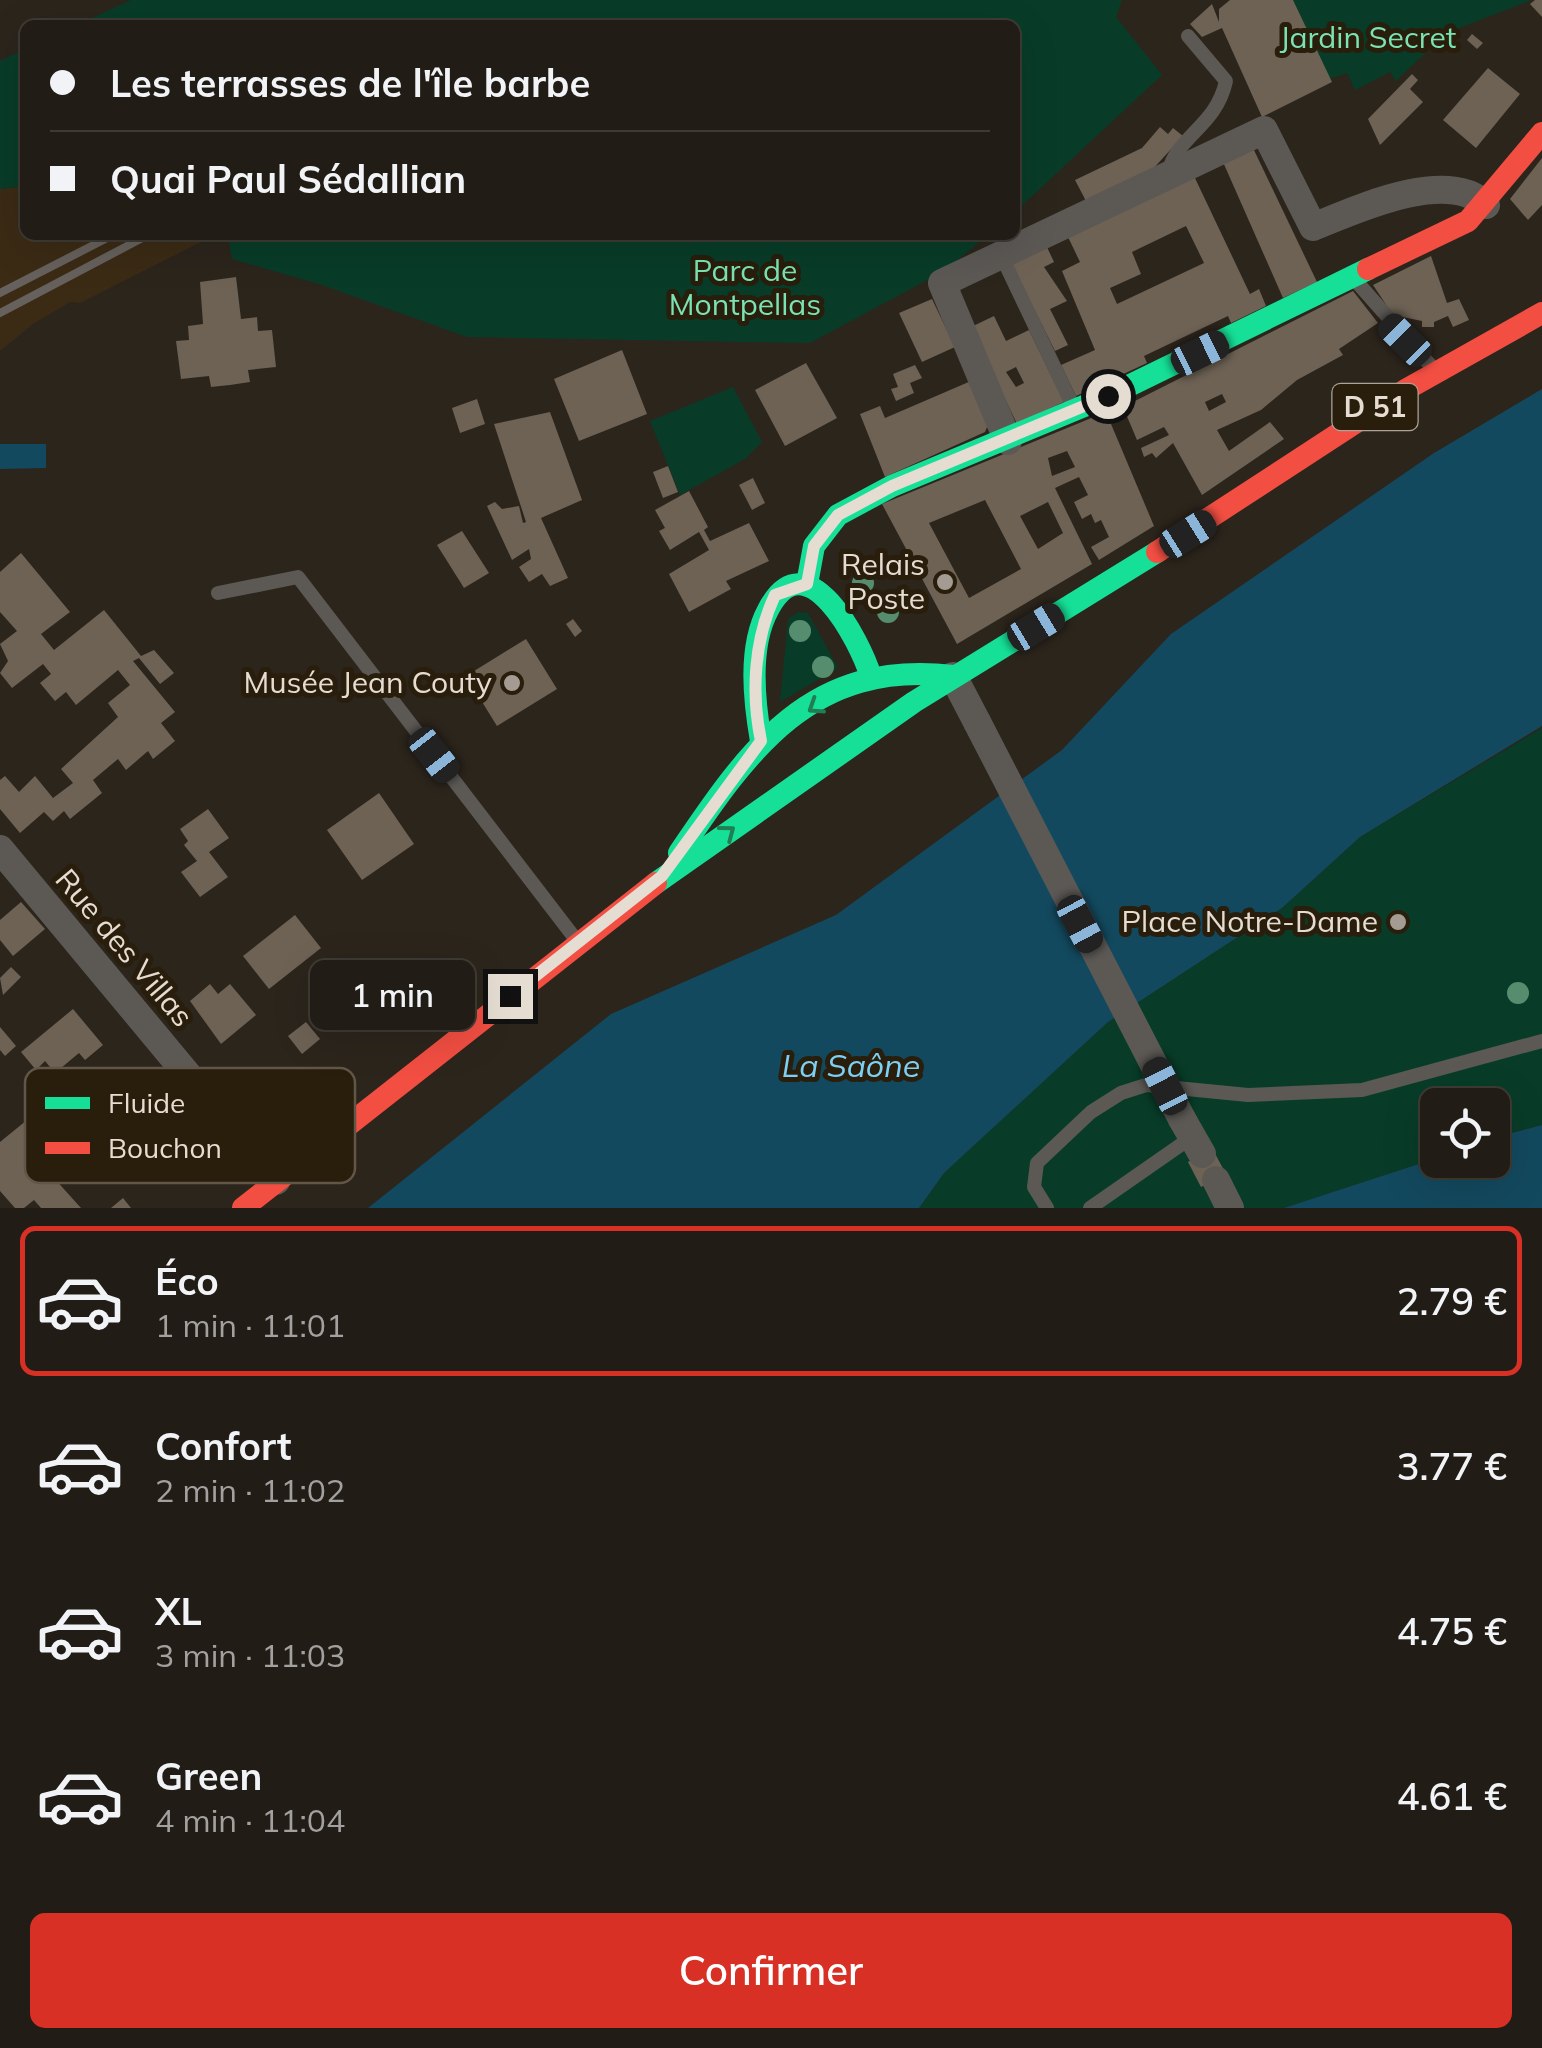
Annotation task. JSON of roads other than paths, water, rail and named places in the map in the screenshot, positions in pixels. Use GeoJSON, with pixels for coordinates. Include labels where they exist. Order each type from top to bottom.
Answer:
{"type":"FeatureCollection","features":[{"type":"Feature","properties":{"kind":"main road"},"geometry":{"type":"LineString","coordinates":[[807,584],[814,546],[838,515],[892,486],[1076,412],[1468,221],[1486,205],[1542,133]]}},
{"type":"Feature","properties":{"kind":"main road","name":"D 51"},"geometry":{"type":"LineString","coordinates":[[953,676],[1216,516],[1467,348],[1542,313]]}},
{"type":"Feature","properties":{"kind":"main road"},"geometry":{"type":"LineString","coordinates":[[761,741],[754,708],[761,625],[775,595],[807,584],[821,589],[863,647],[871,677],[874,728]]}},
{"type":"Feature","properties":{"kind":"main road"},"geometry":{"type":"LineString","coordinates":[[355,1118],[662,876],[761,741],[839,691],[871,677],[919,669],[953,676]]}},
{"type":"Feature","properties":{"kind":"main road"},"geometry":{"type":"LineString","coordinates":[[662,876],[678,870],[792,784],[953,676]]}},
{"type":"Feature","properties":{"kind":"main road"},"geometry":{"type":"LineString","coordinates":[[243,1208],[274,1183]]}},
{"type":"Feature","properties":{"kind":"street"},"geometry":{"type":"LineString","coordinates":[[1008,441],[942,283],[1264,130],[1312,227],[1385,197],[1462,191],[1486,205]]}},
{"type":"Feature","properties":{"kind":"street"},"geometry":{"type":"LineString","coordinates":[[953,676],[1197,1146]]}},
{"type":"Feature","properties":{"kind":"street"},"geometry":{"type":"LineString","coordinates":[[761,741],[792,784]]}},
{"type":"Feature","properties":{"kind":"street","name":"Rue des Villas"},"geometry":{"type":"LineString","coordinates":[[0,850],[182,1068]]}},
{"type":"Feature","properties":{"kind":"street"},"geometry":{"type":"LineString","coordinates":[[1216,1180],[1230,1208]]}},
{"type":"Feature","properties":{"kind":"lane"},"geometry":{"type":"LineString","coordinates":[[1168,174],[1179,150],[1221,105],[1226,80],[1188,36]]}},
{"type":"Feature","properties":{"kind":"lane"},"geometry":{"type":"LineString","coordinates":[[1001,255],[1076,412]]}},
{"type":"Feature","properties":{"kind":"lane"},"geometry":{"type":"LineString","coordinates":[[1352,276],[1434,369]]}},
{"type":"Feature","properties":{"kind":"lane"},"geometry":{"type":"LineString","coordinates":[[218,593],[298,578],[577,941]]}},
{"type":"Feature","properties":{"kind":"lane"},"geometry":{"type":"LineString","coordinates":[[1047,1208],[1034,1187],[1037,1163],[1091,1112],[1120,1093],[1146,1085],[1248,1095],[1362,1090],[1542,1041]]}},
{"type":"Feature","properties":{"kind":"lane"},"geometry":{"type":"LineString","coordinates":[[1090,1208],[1154,1160],[1197,1146]]}},
{"type":"Feature","properties":{"kind":"water","name":"La Saône"},"geometry":{"type":"Polygon","coordinates":[[[1542,389],[1542,726],[1360,837],[1282,908],[1108,1022],[944,1173],[919,1208],[368,1208],[611,1014],[836,915],[1062,750],[1171,634],[1434,453],[1542,389]]]}},
{"type":"Feature","properties":{"kind":"water"},"geometry":{"type":"Polygon","coordinates":[[[0,444],[46,444],[46,468],[0,469],[0,444]]]}},
{"type":"Feature","properties":{"kind":"water"},"geometry":{"type":"Polygon","coordinates":[[[1542,1125],[1542,1208],[1284,1208],[1420,1164],[1420,1178],[1510,1178],[1510,1133],[1542,1125]]]}},
{"type":"Feature","properties":{"kind":"railway"},"geometry":{"type":"LineString","coordinates":[[0,293],[103,240]]}},
{"type":"Feature","properties":{"kind":"railway"},"geometry":{"type":"LineString","coordinates":[[0,313],[139,240]]}},
{"type":"Feature","properties":{"kind":"place","name":"Relais Poste"},"geometry":{"type":"Point","coordinates":[945,582]}},
{"type":"Feature","properties":{"kind":"place","name":"Musée Jean Couty"},"geometry":{"type":"Point","coordinates":[512,683]}},
{"type":"Feature","properties":{"kind":"place","name":"Place Notre-Dame"},"geometry":{"type":"Point","coordinates":[1398,922]}},
{"type":"Feature","properties":{"kind":"park label","name":"Jardin Secret"},"geometry":{"type":"Point","coordinates":[1368,38]}},
{"type":"Feature","properties":{"kind":"park label","name":"Parc de Montpellas"},"geometry":{"type":"Point","coordinates":[745,288]}}]}
